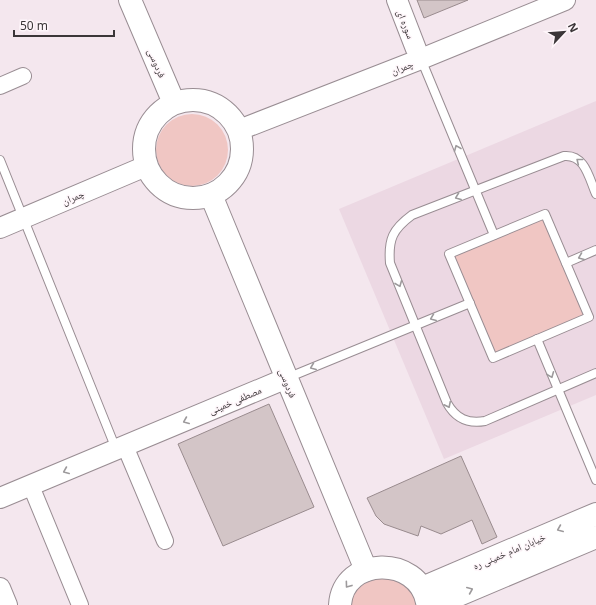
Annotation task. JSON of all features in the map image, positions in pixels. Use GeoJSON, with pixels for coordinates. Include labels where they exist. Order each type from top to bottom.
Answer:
{"type":"FeatureCollection","features":[{"type":"Feature","properties":{"kind":"main road","name":"فردوسی"},"geometry":{"type":"LineString","coordinates":[[130,0],[174,103]]}},
{"type":"Feature","properties":{"kind":"main road"},"geometry":{"type":"LineString","coordinates":[[189,100],[204,101],[219,107],[236,126],[242,145],[241,161],[235,175],[225,187],[211,195],[197,199],[181,197],[167,191],[155,181],[146,166],[143,153],[145,137],[151,123],[161,111],[174,103],[189,100]]}},
{"type":"Feature","properties":{"kind":"main road","name":"فردوسی"},"geometry":{"type":"LineString","coordinates":[[211,195],[366,570]]}},
{"type":"Feature","properties":{"kind":"main road","name":"خیابان امام خمینی ره"},"geometry":{"type":"LineString","coordinates":[[428,599],[596,514]]}},
{"type":"Feature","properties":{"kind":"main road","name":"خیابان امام خمینی ره"},"geometry":{"type":"LineString","coordinates":[[428,599],[596,537]]}},
{"type":"Feature","properties":{"kind":"main road"},"geometry":{"type":"LineString","coordinates":[[340,605],[346,588],[355,577],[366,570],[379,567],[392,567],[404,571],[414,578],[428,599]]}},
{"type":"Feature","properties":{"kind":"street","name":"سوره ای"},"geometry":{"type":"LineString","coordinates":[[397,0],[418,54]]}},
{"type":"Feature","properties":{"kind":"street","name":"چمران"},"geometry":{"type":"LineString","coordinates":[[418,54],[537,0]]}},
{"type":"Feature","properties":{"kind":"street","name":"چمران"},"geometry":{"type":"LineString","coordinates":[[236,126],[418,54],[565,0]]}},
{"type":"Feature","properties":{"kind":"street"},"geometry":{"type":"LineString","coordinates":[[0,86],[23,76]]}},
{"type":"Feature","properties":{"kind":"street","name":"چمران"},"geometry":{"type":"LineString","coordinates":[[0,228],[146,166]]}},
{"type":"Feature","properties":{"kind":"street","name":"مصطفی خمینی"},"geometry":{"type":"LineString","coordinates":[[0,498],[287,378]]}},
{"type":"Feature","properties":{"kind":"street"},"geometry":{"type":"LineString","coordinates":[[120,448],[165,541]]}},
{"type":"Feature","properties":{"kind":"street"},"geometry":{"type":"LineString","coordinates":[[31,486],[80,605]]}},
{"type":"Feature","properties":{"kind":"street"},"geometry":{"type":"LineString","coordinates":[[0,588],[7,605]]}},
{"type":"Feature","properties":{"kind":"lane"},"geometry":{"type":"LineString","coordinates":[[418,54],[494,235]]}},
{"type":"Feature","properties":{"kind":"lane"},"geometry":{"type":"LineString","coordinates":[[596,194],[583,163],[579,159],[569,155],[564,156],[412,215],[400,223],[392,235],[389,249],[390,263],[447,403],[458,418],[467,422],[476,423],[485,421],[596,373]]}},
{"type":"Feature","properties":{"kind":"lane"},"geometry":{"type":"LineString","coordinates":[[0,160],[120,448]]}},
{"type":"Feature","properties":{"kind":"lane"},"geometry":{"type":"LineString","coordinates":[[545,214],[566,263],[589,318],[493,358],[449,254],[545,214]]}},
{"type":"Feature","properties":{"kind":"lane"},"geometry":{"type":"LineString","coordinates":[[566,263],[596,250]]}},
{"type":"Feature","properties":{"kind":"lane","name":"مصطفی خمینی"},"geometry":{"type":"LineString","coordinates":[[287,378],[470,303]]}},
{"type":"Feature","properties":{"kind":"lane"},"geometry":{"type":"LineString","coordinates":[[537,339],[557,390],[596,480]]}},
{"type":"Feature","properties":{"kind":"shaded area"},"geometry":{"type":"Polygon","coordinates":[[[596,101],[596,395],[444,459],[339,209],[596,101]]]}},
{"type":"Feature","properties":{"kind":"shaded area"},"geometry":{"type":"Polygon","coordinates":[[[192,114],[212,120],[222,130],[228,150],[222,170],[212,180],[192,186],[172,180],[162,170],[156,150],[162,130],[172,120],[192,114]]]}},
{"type":"Feature","properties":{"kind":"shaded area"},"geometry":{"type":"Polygon","coordinates":[[[545,214],[589,317],[493,358],[449,254],[545,214]]]}},
{"type":"Feature","properties":{"kind":"shaded area"},"geometry":{"type":"Polygon","coordinates":[[[368,576],[403,578],[421,605],[346,605],[351,593],[368,576]]]}},
{"type":"Feature","properties":{"kind":"building"},"geometry":{"type":"Polygon","coordinates":[[[417,0],[468,0],[424,18],[417,0]]]}},
{"type":"Feature","properties":{"kind":"building"},"geometry":{"type":"Polygon","coordinates":[[[269,404],[314,507],[223,546],[178,444],[269,404]]]}},
{"type":"Feature","properties":{"kind":"building"},"geometry":{"type":"Polygon","coordinates":[[[461,456],[497,537],[482,544],[472,520],[441,534],[421,526],[418,536],[384,524],[376,516],[367,498],[461,456]]]}}]}
